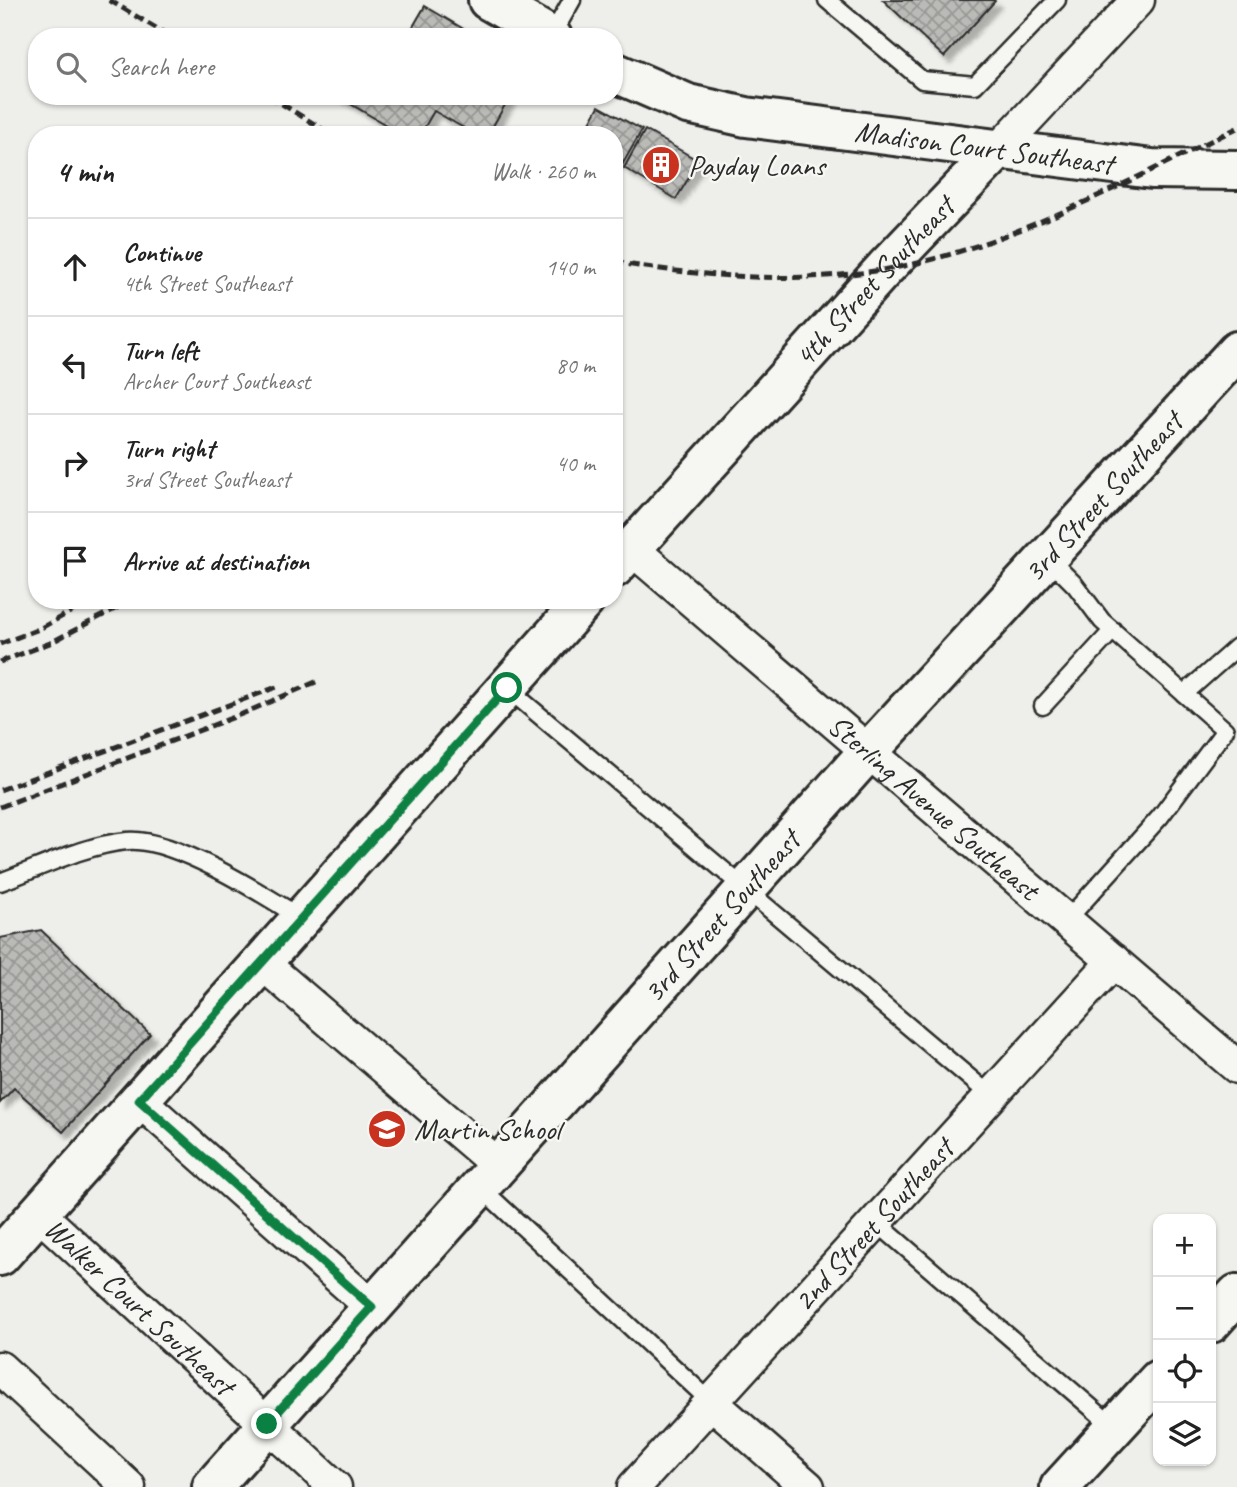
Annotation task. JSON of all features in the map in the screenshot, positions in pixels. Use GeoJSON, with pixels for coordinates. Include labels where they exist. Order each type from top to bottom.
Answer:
{"type":"FeatureCollection","features":[{"type":"Feature","properties":{"kind":"street"},"geometry":{"type":"LineString","coordinates":[[488,0],[536,28]]}},
{"type":"Feature","properties":{"kind":"street","name":"4th Street Southeast"},"geometry":{"type":"LineString","coordinates":[[623,558],[885,268],[1138,0]]}},
{"type":"Feature","properties":{"kind":"street","name":"Madison Court Southeast"},"geometry":{"type":"LineString","coordinates":[[623,76],[650,90],[707,109],[839,131],[1152,169],[1237,170]]}},
{"type":"Feature","properties":{"kind":"street","name":"3rd Street Southeast"},"geometry":{"type":"LineString","coordinates":[[212,1487],[744,888],[1237,351]]}},
{"type":"Feature","properties":{"kind":"street","name":"Sterling Avenue Southeast"},"geometry":{"type":"LineString","coordinates":[[623,558],[867,752],[1237,1067]]}},
{"type":"Feature","properties":{"kind":"street"},"geometry":{"type":"LineString","coordinates":[[0,1256],[578,609]]}},
{"type":"Feature","properties":{"kind":"street","name":"2nd Street Southeast"},"geometry":{"type":"LineString","coordinates":[[634,1487],[1114,961]]}},
{"type":"Feature","properties":{"kind":"street"},"geometry":{"type":"LineString","coordinates":[[262,963],[489,1176]]}},
{"type":"Feature","properties":{"kind":"street"},"geometry":{"type":"LineString","coordinates":[[139,1100],[372,1307]]}},
{"type":"Feature","properties":{"kind":"street","name":"Walker Court Southeast"},"geometry":{"type":"LineString","coordinates":[[38,1213],[335,1487]]}},
{"type":"Feature","properties":{"kind":"street"},"geometry":{"type":"LineString","coordinates":[[1216,1317],[1237,1294]]}},
{"type":"Feature","properties":{"kind":"street"},"geometry":{"type":"LineString","coordinates":[[0,1368],[129,1487]]}},
{"type":"Feature","properties":{"kind":"street"},"geometry":{"type":"LineString","coordinates":[[1060,1487],[1153,1386]]}},
{"type":"Feature","properties":{"kind":"street"},"geometry":{"type":"LineString","coordinates":[[711,1402],[808,1487]]}},
{"type":"Feature","properties":{"kind":"lane"},"geometry":{"type":"LineString","coordinates":[[557,28],[572,0]]}},
{"type":"Feature","properties":{"kind":"lane"},"geometry":{"type":"LineString","coordinates":[[827,0],[922,80],[975,85],[1057,0]]}},
{"type":"Feature","properties":{"kind":"lane"},"geometry":{"type":"LineString","coordinates":[[1047,557],[1113,631],[1231,736],[1066,921]]}},
{"type":"Feature","properties":{"kind":"lane"},"geometry":{"type":"LineString","coordinates":[[1043,706],[1113,631]]}},
{"type":"Feature","properties":{"kind":"lane"},"geometry":{"type":"LineString","coordinates":[[1184,694],[1237,647]]}},
{"type":"Feature","properties":{"kind":"lane"},"geometry":{"type":"LineString","coordinates":[[507,688],[990,1096]]}},
{"type":"Feature","properties":{"kind":"lane"},"geometry":{"type":"LineString","coordinates":[[0,882],[97,848],[138,840],[186,855],[302,918]]}},
{"type":"Feature","properties":{"kind":"lane"},"geometry":{"type":"LineString","coordinates":[[489,1176],[711,1402]]}},
{"type":"Feature","properties":{"kind":"lane"},"geometry":{"type":"LineString","coordinates":[[876,1222],[1115,1428]]}},
{"type":"Feature","properties":{"kind":"building"},"geometry":{"type":"Polygon","coordinates":[[[883,0],[994,0],[995,1],[944,57],[883,0]]]}},
{"type":"Feature","properties":{"kind":"building"},"geometry":{"type":"Polygon","coordinates":[[[425,6],[462,28],[412,28],[425,6]]]}},
{"type":"Feature","properties":{"kind":"building"},"geometry":{"type":"Polygon","coordinates":[[[352,105],[505,105],[493,126],[460,126],[434,111],[425,126],[388,126],[352,105]]]}},
{"type":"Feature","properties":{"kind":"building"},"geometry":{"type":"Polygon","coordinates":[[[599,106],[642,130],[623,163],[623,126],[588,126],[599,106]]]}},
{"type":"Feature","properties":{"kind":"building","name":"Payday Loans"},"geometry":{"type":"Polygon","coordinates":[[[645,130],[699,161],[676,199],[624,168],[645,130]]]}},
{"type":"Feature","properties":{"kind":"building"},"geometry":{"type":"Polygon","coordinates":[[[41,930],[150,1034],[63,1132],[14,1088],[0,1103],[0,938],[41,930]]]}},
{"type":"Feature","properties":{"kind":"railway"},"geometry":{"type":"LineString","coordinates":[[109,0],[156,28]]}},
{"type":"Feature","properties":{"kind":"railway"},"geometry":{"type":"LineString","coordinates":[[284,105],[317,126]]}},
{"type":"Feature","properties":{"kind":"railway"},"geometry":{"type":"LineString","coordinates":[[623,263],[695,273],[778,278],[819,277],[901,267],[941,257],[1017,231],[1128,182],[1237,128]]}},
{"type":"Feature","properties":{"kind":"railway"},"geometry":{"type":"LineString","coordinates":[[0,644],[39,629],[76,609]]}},
{"type":"Feature","properties":{"kind":"railway"},"geometry":{"type":"LineString","coordinates":[[0,662],[50,643],[115,609]]}},
{"type":"Feature","properties":{"kind":"railway"},"geometry":{"type":"LineString","coordinates":[[0,807],[242,714],[318,681]]}},
{"type":"Feature","properties":{"kind":"railway"},"geometry":{"type":"LineString","coordinates":[[0,790],[277,687]]}},
{"type":"Feature","properties":{"kind":"place","name":"Payday Loans"},"geometry":{"type":"Point","coordinates":[661,165]}},
{"type":"Feature","properties":{"kind":"place","name":"Martin School"},"geometry":{"type":"Point","coordinates":[387,1129]}},
{"type":"Feature","properties":{"kind":"route"},"geometry":{"type":"LineString","coordinates":[[267,1424],[372,1307],[139,1100],[507,688]]}}]}
